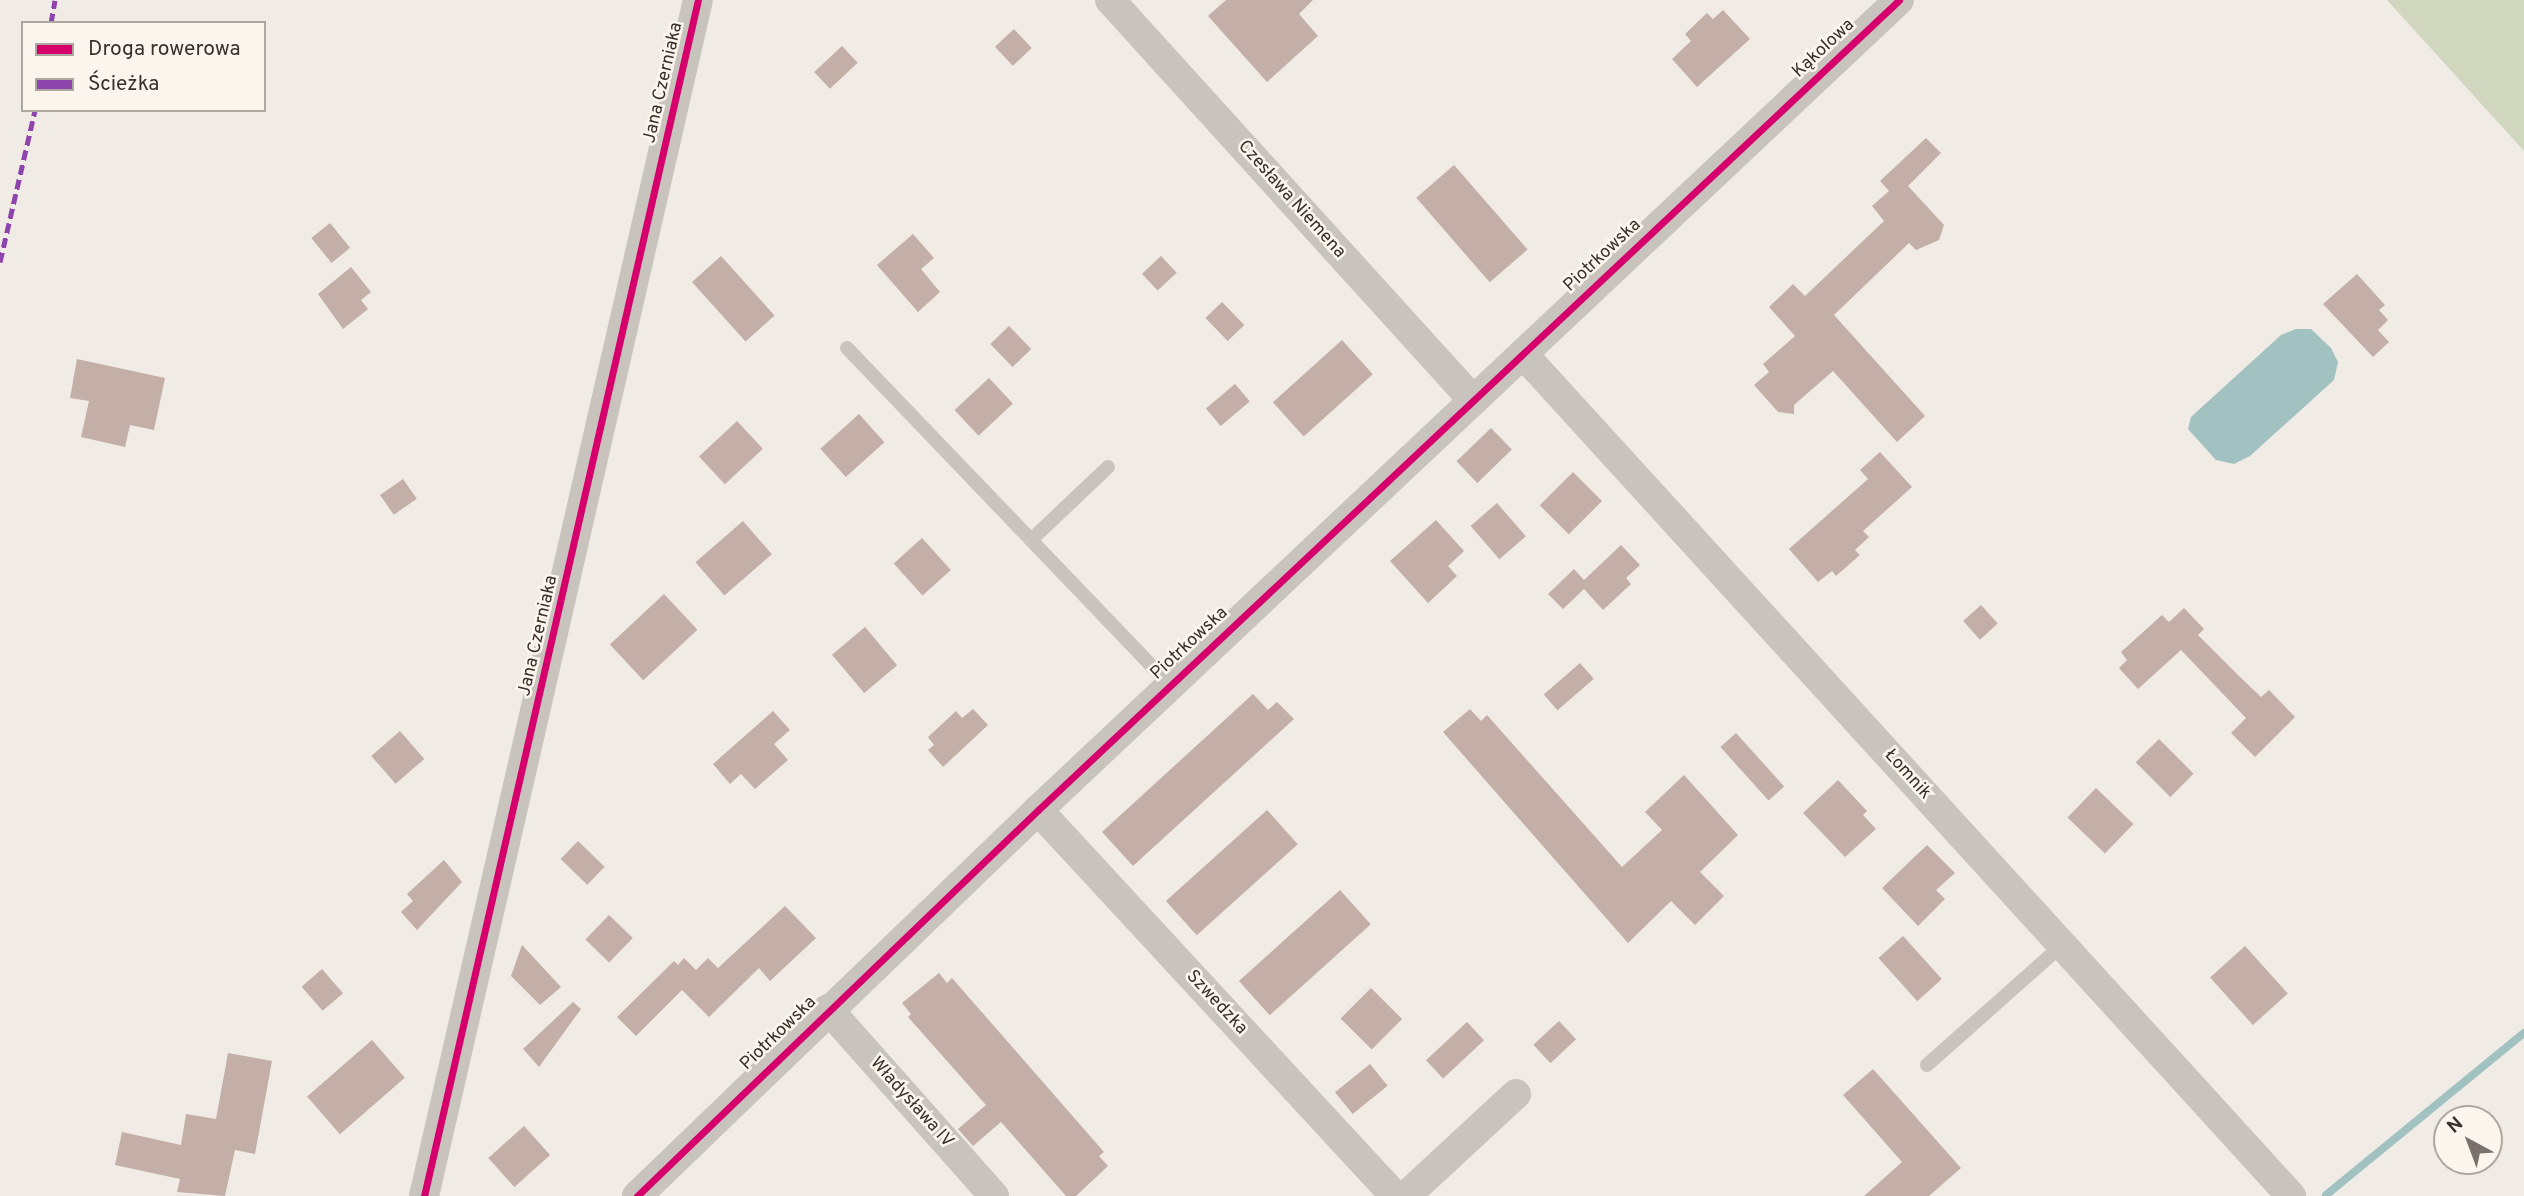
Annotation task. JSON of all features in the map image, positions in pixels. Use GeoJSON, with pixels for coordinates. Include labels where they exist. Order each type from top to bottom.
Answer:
{"type":"FeatureCollection","features":[{"type":"Feature","properties":{"kind":"street","name":"Jana Czerniaka"},"geometry":{"type":"LineString","coordinates":[[424,1196],[698,0]]}},
{"type":"Feature","properties":{"kind":"street","name":"Czesława Niemena"},"geometry":{"type":"LineString","coordinates":[[1110,0],[1473,400]]}},
{"type":"Feature","properties":{"kind":"street","name":"Kąkolowa"},"geometry":{"type":"LineString","coordinates":[[1770,120],[1899,0]]}},
{"type":"Feature","properties":{"kind":"street","name":"Piotrkowska"},"geometry":{"type":"LineString","coordinates":[[637,1196],[828,1009],[1770,120]]}},
{"type":"Feature","properties":{"kind":"street","name":"Łomnik"},"geometry":{"type":"LineString","coordinates":[[1523,354],[2291,1196]]}},
{"type":"Feature","properties":{"kind":"street","name":"Szwedzka"},"geometry":{"type":"LineString","coordinates":[[1038,810],[1395,1196]]}},
{"type":"Feature","properties":{"kind":"street","name":"Władysława IV"},"geometry":{"type":"LineString","coordinates":[[828,1009],[994,1196]]}},
{"type":"Feature","properties":{"kind":"street"},"geometry":{"type":"LineString","coordinates":[[1406,1196],[1516,1094]]}},
{"type":"Feature","properties":{"kind":"lane"},"geometry":{"type":"LineString","coordinates":[[847,348],[1170,685]]}},
{"type":"Feature","properties":{"kind":"lane"},"geometry":{"type":"LineString","coordinates":[[1031,540],[1108,467]]}},
{"type":"Feature","properties":{"kind":"lane"},"geometry":{"type":"LineString","coordinates":[[1927,1065],[2063,945]]}},
{"type":"Feature","properties":{"kind":"green space"},"geometry":{"type":"Polygon","coordinates":[[[2387,0],[2524,0],[2524,151],[2387,0]]]}},
{"type":"Feature","properties":{"kind":"water"},"geometry":{"type":"Polygon","coordinates":[[[2296,329],[2311,329],[2331,348],[2338,362],[2334,380],[2250,456],[2234,464],[2216,460],[2188,429],[2191,417],[2281,335],[2296,329]]]}},
{"type":"Feature","properties":{"kind":"building"},"geometry":{"type":"Polygon","coordinates":[[[1226,0],[1313,0],[1299,14],[1318,36],[1267,82],[1208,16],[1226,0]]]}},
{"type":"Feature","properties":{"kind":"building"},"geometry":{"type":"Polygon","coordinates":[[[1723,10],[1750,39],[1697,87],[1672,59],[1691,41],[1685,34],[1707,13],[1713,19],[1723,10]]]}},
{"type":"Feature","properties":{"kind":"building"},"geometry":{"type":"Polygon","coordinates":[[[1014,29],[1032,48],[1013,66],[995,47],[1014,29]]]}},
{"type":"Feature","properties":{"kind":"building"},"geometry":{"type":"Polygon","coordinates":[[[842,46],[858,63],[830,89],[814,72],[842,46]]]}},
{"type":"Feature","properties":{"kind":"building"},"geometry":{"type":"Polygon","coordinates":[[[1926,138],[1941,153],[1908,186],[1944,225],[1939,240],[1916,250],[1909,243],[1834,315],[1925,416],[1897,442],[1833,371],[1794,405],[1794,414],[1778,412],[1754,385],[1769,372],[1763,364],[1795,336],[1769,307],[1793,284],[1805,296],[1884,221],[1872,206],[1889,191],[1880,181],[1926,138]]]}},
{"type":"Feature","properties":{"kind":"building"},"geometry":{"type":"Polygon","coordinates":[[[1454,165],[1527,250],[1490,282],[1416,198],[1454,165]]]}},
{"type":"Feature","properties":{"kind":"building"},"geometry":{"type":"Polygon","coordinates":[[[330,223],[350,248],[331,263],[311,238],[330,223]]]}},
{"type":"Feature","properties":{"kind":"building"},"geometry":{"type":"Polygon","coordinates":[[[913,234],[934,258],[921,269],[940,292],[918,312],[877,265],[913,234]]]}},
{"type":"Feature","properties":{"kind":"building"},"geometry":{"type":"Polygon","coordinates":[[[721,256],[775,315],[746,342],[692,282],[721,256]]]}},
{"type":"Feature","properties":{"kind":"building"},"geometry":{"type":"Polygon","coordinates":[[[1161,256],[1177,273],[1158,291],[1142,274],[1161,256]]]}},
{"type":"Feature","properties":{"kind":"building"},"geometry":{"type":"Polygon","coordinates":[[[351,267],[371,292],[361,300],[368,309],[343,329],[318,294],[351,267]]]}},
{"type":"Feature","properties":{"kind":"building"},"geometry":{"type":"Polygon","coordinates":[[[2357,274],[2385,305],[2379,310],[2388,320],[2378,330],[2389,342],[2373,357],[2323,304],[2357,274]]]}},
{"type":"Feature","properties":{"kind":"building"},"geometry":{"type":"Polygon","coordinates":[[[1222,302],[1244,325],[1228,341],[1205,318],[1222,302]]]}},
{"type":"Feature","properties":{"kind":"building"},"geometry":{"type":"Polygon","coordinates":[[[1009,326],[1031,349],[1013,367],[990,344],[1009,326]]]}},
{"type":"Feature","properties":{"kind":"building"},"geometry":{"type":"Polygon","coordinates":[[[1342,340],[1373,374],[1304,436],[1273,402],[1342,340]]]}},
{"type":"Feature","properties":{"kind":"building"},"geometry":{"type":"Polygon","coordinates":[[[77,359],[165,378],[154,430],[130,425],[125,447],[81,437],[89,401],[70,398],[77,359]]]}},
{"type":"Feature","properties":{"kind":"building"},"geometry":{"type":"Polygon","coordinates":[[[989,378],[1013,404],[978,436],[955,410],[989,378]]]}},
{"type":"Feature","properties":{"kind":"building"},"geometry":{"type":"Polygon","coordinates":[[[1235,384],[1250,402],[1221,426],[1206,408],[1235,384]]]}},
{"type":"Feature","properties":{"kind":"building"},"geometry":{"type":"Polygon","coordinates":[[[859,414],[884,442],[846,477],[820,449],[859,414]]]}},
{"type":"Feature","properties":{"kind":"building"},"geometry":{"type":"Polygon","coordinates":[[[737,421],[763,449],[725,484],[699,456],[737,421]]]}},
{"type":"Feature","properties":{"kind":"building"},"geometry":{"type":"Polygon","coordinates":[[[1491,428],[1512,450],[1477,483],[1456,461],[1491,428]]]}},
{"type":"Feature","properties":{"kind":"building"},"geometry":{"type":"Polygon","coordinates":[[[1880,452],[1912,487],[1863,531],[1869,537],[1855,550],[1860,555],[1836,576],[1832,571],[1818,582],[1789,549],[1868,479],[1860,470],[1880,452]]]}},
{"type":"Feature","properties":{"kind":"building"},"geometry":{"type":"Polygon","coordinates":[[[1573,472],[1602,501],[1569,534],[1540,505],[1573,472]]]}},
{"type":"Feature","properties":{"kind":"building"},"geometry":{"type":"Polygon","coordinates":[[[403,479],[417,499],[394,515],[380,495],[403,479]]]}},
{"type":"Feature","properties":{"kind":"building"},"geometry":{"type":"Polygon","coordinates":[[[1497,503],[1526,536],[1499,559],[1471,526],[1497,503]]]}},
{"type":"Feature","properties":{"kind":"building"},"geometry":{"type":"Polygon","coordinates":[[[1436,520],[1464,551],[1448,566],[1457,576],[1428,603],[1390,561],[1436,520]]]}},
{"type":"Feature","properties":{"kind":"building"},"geometry":{"type":"Polygon","coordinates":[[[743,521],[772,554],[724,596],[695,562],[743,521]]]}},
{"type":"Feature","properties":{"kind":"building"},"geometry":{"type":"Polygon","coordinates":[[[922,538],[951,570],[923,595],[894,563],[922,538]]]}},
{"type":"Feature","properties":{"kind":"building"},"geometry":{"type":"Polygon","coordinates":[[[1621,545],[1640,565],[1626,578],[1631,584],[1603,610],[1584,589],[1563,609],[1548,594],[1574,569],[1584,580],[1621,545]]]}},
{"type":"Feature","properties":{"kind":"building"},"geometry":{"type":"Polygon","coordinates":[[[664,594],[697,630],[643,680],[610,644],[664,594]]]}},
{"type":"Feature","properties":{"kind":"building"},"geometry":{"type":"Polygon","coordinates":[[[1981,605],[1998,624],[1980,640],[1963,621],[1981,605]]]}},
{"type":"Feature","properties":{"kind":"building"},"geometry":{"type":"Polygon","coordinates":[[[2184,608],[2204,629],[2198,635],[2239,676],[2261,697],[2269,690],[2295,717],[2255,757],[2231,733],[2246,718],[2181,650],[2138,689],[2119,668],[2127,660],[2121,652],[2162,615],[2169,622],[2184,608]]]}},
{"type":"Feature","properties":{"kind":"building"},"geometry":{"type":"Polygon","coordinates":[[[865,627],[897,665],[864,693],[832,655],[865,627]]]}},
{"type":"Feature","properties":{"kind":"building"},"geometry":{"type":"Polygon","coordinates":[[[1580,663],[1594,679],[1558,710],[1544,694],[1580,663]]]}},
{"type":"Feature","properties":{"kind":"building"},"geometry":{"type":"Polygon","coordinates":[[[1253,694],[1268,710],[1277,702],[1294,719],[1133,866],[1102,832],[1253,694]]]}},
{"type":"Feature","properties":{"kind":"building"},"geometry":{"type":"Polygon","coordinates":[[[973,709],[988,725],[943,767],[928,750],[934,745],[928,737],[956,711],[962,718],[973,709]]]}},
{"type":"Feature","properties":{"kind":"building"},"geometry":{"type":"Polygon","coordinates":[[[1470,709],[1481,721],[1487,715],[1622,867],[1662,830],[1645,812],[1684,775],[1738,835],[1700,872],[1724,896],[1695,925],[1671,901],[1628,943],[1443,732],[1470,709]]]}},
{"type":"Feature","properties":{"kind":"building"},"geometry":{"type":"Polygon","coordinates":[[[773,711],[790,730],[774,744],[788,760],[755,789],[741,774],[730,784],[713,764],[773,711]]]}},
{"type":"Feature","properties":{"kind":"building"},"geometry":{"type":"Polygon","coordinates":[[[400,731],[424,759],[396,784],[371,756],[400,731]]]}},
{"type":"Feature","properties":{"kind":"building"},"geometry":{"type":"Polygon","coordinates":[[[1736,733],[1784,787],[1769,801],[1720,747],[1736,733]]]}},
{"type":"Feature","properties":{"kind":"building"},"geometry":{"type":"Polygon","coordinates":[[[2159,739],[2194,774],[2170,797],[2136,762],[2159,739]]]}},
{"type":"Feature","properties":{"kind":"building"},"geometry":{"type":"Polygon","coordinates":[[[1838,780],[1867,811],[1863,815],[1876,829],[1845,857],[1803,813],[1838,780]]]}},
{"type":"Feature","properties":{"kind":"building"},"geometry":{"type":"Polygon","coordinates":[[[2096,788],[2133,824],[2105,854],[2068,817],[2096,788]]]}},
{"type":"Feature","properties":{"kind":"building"},"geometry":{"type":"Polygon","coordinates":[[[1267,810],[1298,844],[1197,935],[1166,901],[1267,810]]]}},
{"type":"Feature","properties":{"kind":"building"},"geometry":{"type":"Polygon","coordinates":[[[578,841],[605,867],[587,885],[561,859],[578,841]]]}},
{"type":"Feature","properties":{"kind":"building"},"geometry":{"type":"Polygon","coordinates":[[[1927,845],[1955,873],[1936,890],[1945,899],[1918,926],[1882,888],[1927,845]]]}},
{"type":"Feature","properties":{"kind":"building"},"geometry":{"type":"Polygon","coordinates":[[[444,860],[462,882],[417,930],[401,912],[413,901],[407,894],[444,860]]]}},
{"type":"Feature","properties":{"kind":"building"},"geometry":{"type":"Polygon","coordinates":[[[1340,890],[1371,924],[1270,1015],[1239,981],[1340,890]]]}},
{"type":"Feature","properties":{"kind":"building"},"geometry":{"type":"Polygon","coordinates":[[[785,906],[816,938],[770,981],[759,968],[709,1017],[682,990],[636,1036],[617,1017],[674,961],[678,965],[684,958],[696,970],[708,958],[718,968],[785,906]]]}},
{"type":"Feature","properties":{"kind":"building"},"geometry":{"type":"Polygon","coordinates":[[[609,915],[633,938],[609,962],[585,939],[609,915]]]}},
{"type":"Feature","properties":{"kind":"building"},"geometry":{"type":"Polygon","coordinates":[[[1903,936],[1942,979],[1917,1001],[1878,958],[1903,936]]]}},
{"type":"Feature","properties":{"kind":"building"},"geometry":{"type":"Polygon","coordinates":[[[522,945],[561,987],[540,1005],[511,976],[522,945]]]}},
{"type":"Feature","properties":{"kind":"building"},"geometry":{"type":"Polygon","coordinates":[[[2245,946],[2288,994],[2253,1025],[2210,977],[2245,946]]]}},
{"type":"Feature","properties":{"kind":"building"},"geometry":{"type":"Polygon","coordinates":[[[322,969],[343,993],[323,1011],[302,987],[322,969]]]}},
{"type":"Feature","properties":{"kind":"building"},"geometry":{"type":"Polygon","coordinates":[[[939,973],[947,983],[952,978],[1104,1152],[1099,1156],[1108,1166],[1076,1196],[1066,1196],[1001,1122],[973,1146],[958,1129],[986,1105],[908,1017],[911,1014],[902,1003],[939,973]]]}},
{"type":"Feature","properties":{"kind":"building"},"geometry":{"type":"Polygon","coordinates":[[[1371,988],[1402,1019],[1372,1050],[1341,1018],[1371,988]]]}},
{"type":"Feature","properties":{"kind":"building"},"geometry":{"type":"Polygon","coordinates":[[[573,1002],[581,1009],[539,1067],[523,1049],[573,1002]]]}},
{"type":"Feature","properties":{"kind":"building"},"geometry":{"type":"Polygon","coordinates":[[[1559,1021],[1576,1039],[1550,1063],[1533,1045],[1559,1021]]]}},
{"type":"Feature","properties":{"kind":"building"},"geometry":{"type":"Polygon","coordinates":[[[1467,1022],[1484,1040],[1443,1078],[1426,1060],[1467,1022]]]}},
{"type":"Feature","properties":{"kind":"building"},"geometry":{"type":"Polygon","coordinates":[[[372,1040],[405,1078],[340,1134],[307,1096],[372,1040]]]}},
{"type":"Feature","properties":{"kind":"building"},"geometry":{"type":"Polygon","coordinates":[[[228,1053],[272,1061],[255,1154],[235,1150],[225,1196],[177,1192],[180,1179],[115,1165],[122,1132],[181,1145],[186,1114],[216,1119],[228,1053]]]}},
{"type":"Feature","properties":{"kind":"building"},"geometry":{"type":"Polygon","coordinates":[[[1370,1064],[1388,1086],[1353,1114],[1335,1092],[1370,1064]]]}},
{"type":"Feature","properties":{"kind":"building"},"geometry":{"type":"Polygon","coordinates":[[[1873,1069],[1961,1168],[1929,1196],[1864,1196],[1902,1162],[1843,1095],[1873,1069]]]}},
{"type":"Feature","properties":{"kind":"building"},"geometry":{"type":"Polygon","coordinates":[[[524,1126],[550,1155],[514,1187],[488,1158],[524,1126]]]}},
{"type":"Feature","properties":{"kind":"waterway"},"geometry":{"type":"LineString","coordinates":[[2326,1195],[2524,1033]]}},
{"type":"Feature","properties":{"kind":"marked path"},"geometry":{"type":"LineString","coordinates":[[51,21],[55,0]]}},
{"type":"Feature","properties":{"kind":"marked path"},"geometry":{"type":"LineString","coordinates":[[0,262],[35,112]]}},
{"type":"Feature","properties":{"kind":"cycle path"},"geometry":{"type":"LineString","coordinates":[[424,1196],[698,0]]}},
{"type":"Feature","properties":{"kind":"cycle path"},"geometry":{"type":"LineString","coordinates":[[637,1196],[1038,810],[1899,0]]}}]}
